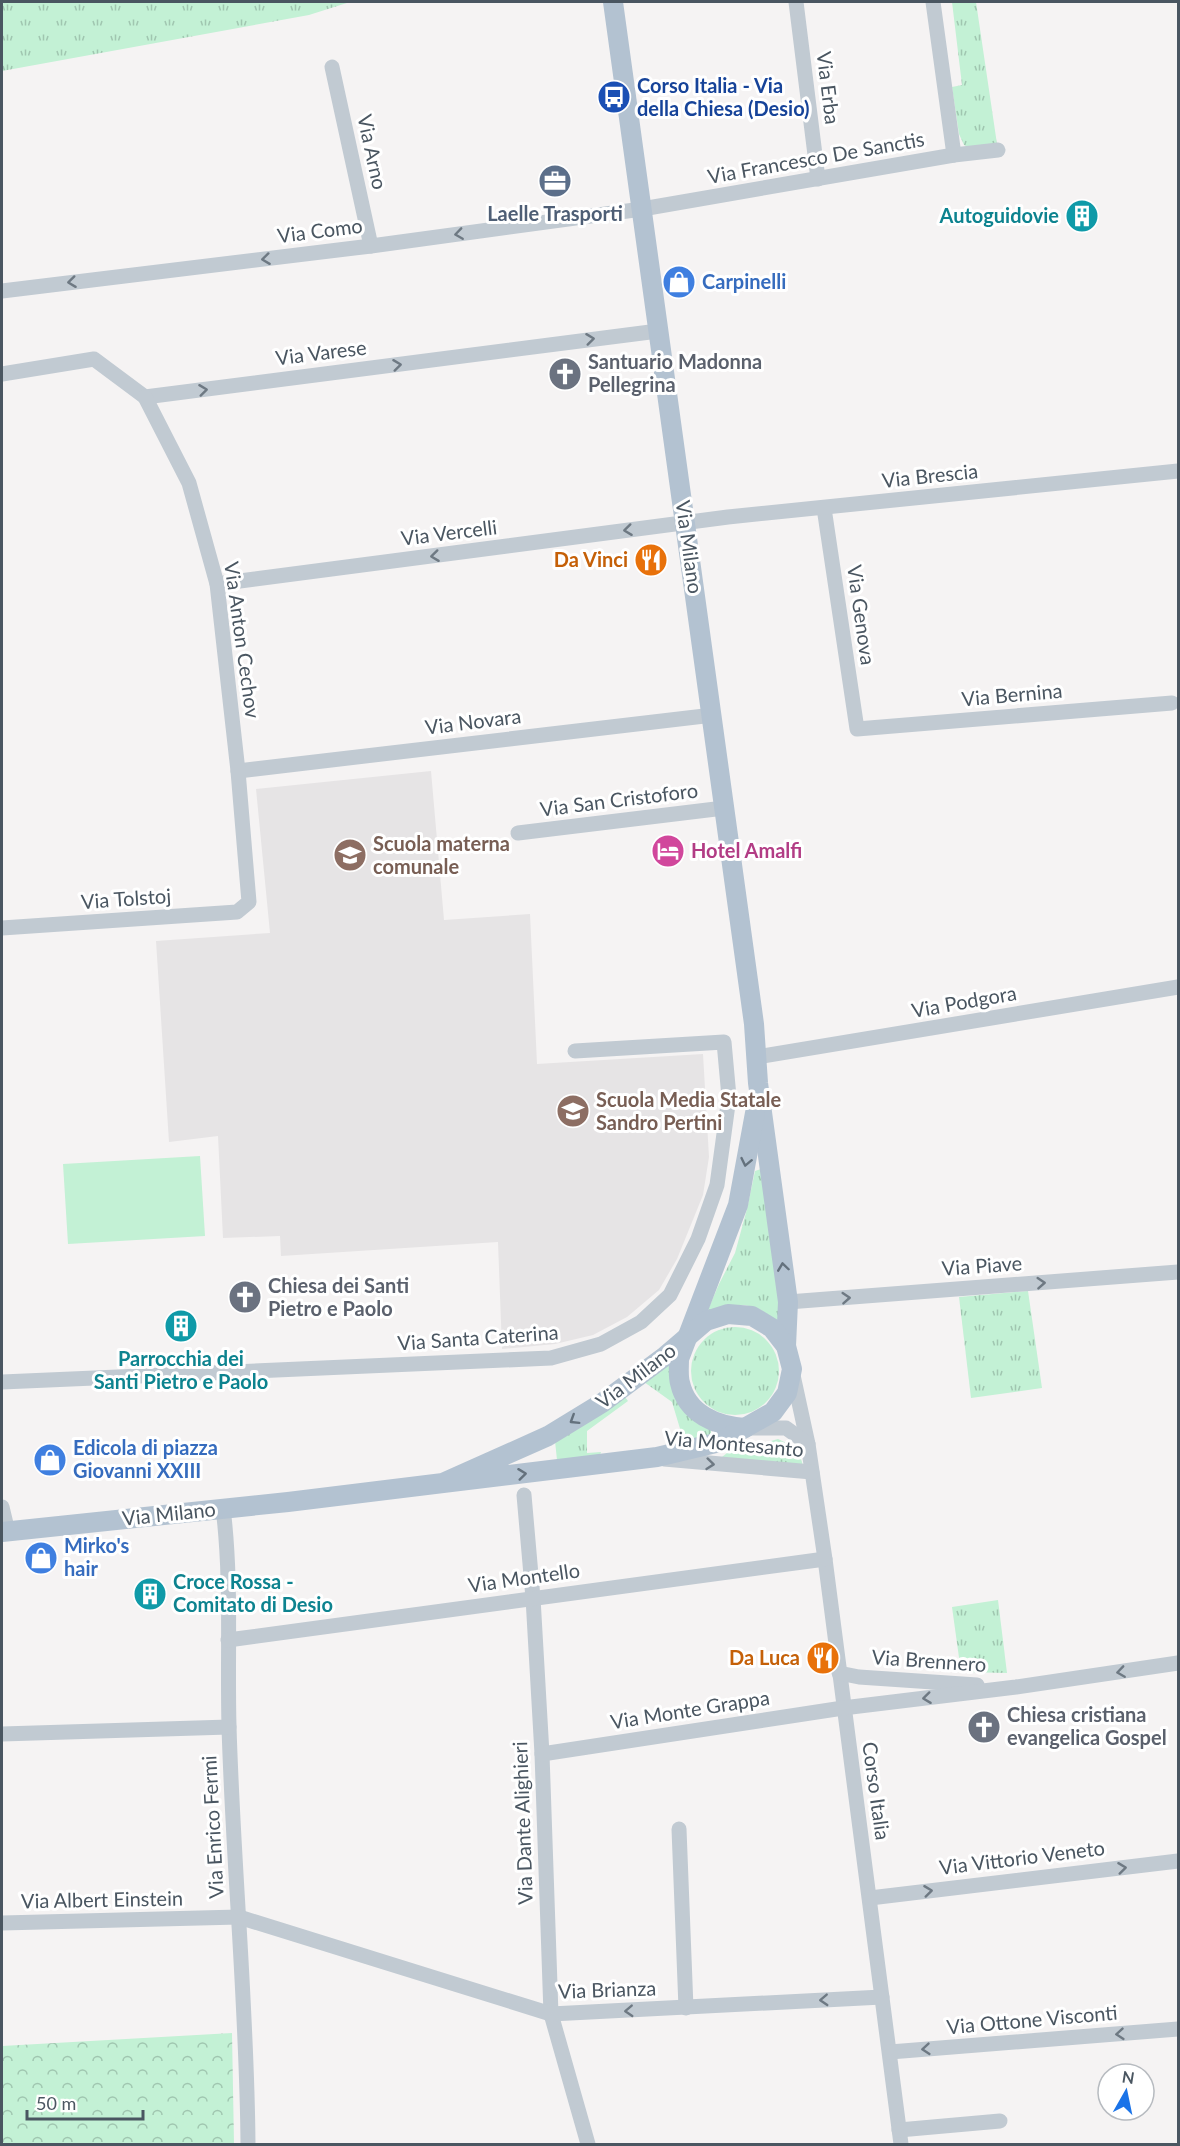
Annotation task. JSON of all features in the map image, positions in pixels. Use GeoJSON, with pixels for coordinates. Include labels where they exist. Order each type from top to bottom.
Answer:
{"type":"FeatureCollection","features":[{"type":"Feature","properties":{"kind":"main road","name":"Via Milano"},"geometry":{"type":"LineString","coordinates":[[614,5],[754,1024],[758,1083],[788,1302],[786,1346]]}},
{"type":"Feature","properties":{"kind":"main road","name":"Via Milano"},"geometry":{"type":"LineString","coordinates":[[443,1483],[548,1436],[602,1403],[689,1336],[738,1204],[752,1136],[758,1083]]}},
{"type":"Feature","properties":{"kind":"main road"},"geometry":{"type":"LineString","coordinates":[[728,1314],[752,1316],[772,1328],[786,1346],[792,1370],[787,1393],[773,1412],[745,1428],[730,1427],[707,1420],[689,1404],[679,1383],[679,1359],[689,1336],[706,1322],[728,1314]]}},
{"type":"Feature","properties":{"kind":"main road","name":"Via Milano"},"geometry":{"type":"LineString","coordinates":[[5,1532],[652,1458],[720,1442],[745,1428]]}},
{"type":"Feature","properties":{"kind":"street","name":"Via Erba"},"geometry":{"type":"LineString","coordinates":[[796,2],[818,179]]}},
{"type":"Feature","properties":{"kind":"street"},"geometry":{"type":"LineString","coordinates":[[933,2],[954,155]]}},
{"type":"Feature","properties":{"kind":"street","name":"Via Arno"},"geometry":{"type":"LineString","coordinates":[[332,67],[371,246]]}},
{"type":"Feature","properties":{"kind":"street","name":"Via Francesco De Sanctis"},"geometry":{"type":"LineString","coordinates":[[642,209],[954,155],[998,150]]}},
{"type":"Feature","properties":{"kind":"street","name":"Via Como"},"geometry":{"type":"LineString","coordinates":[[2,291],[371,246],[642,209]]}},
{"type":"Feature","properties":{"kind":"street","name":"Via Varese"},"geometry":{"type":"LineString","coordinates":[[145,398],[658,331]]}},
{"type":"Feature","properties":{"kind":"street"},"geometry":{"type":"LineString","coordinates":[[2,374],[94,359],[145,398]]}},
{"type":"Feature","properties":{"kind":"street","name":"Via Anton Cechov"},"geometry":{"type":"LineString","coordinates":[[145,398],[189,483],[217,584],[238,771],[249,902]]}},
{"type":"Feature","properties":{"kind":"street","name":"Via Brescia"},"geometry":{"type":"LineString","coordinates":[[686,523],[1179,471]]}},
{"type":"Feature","properties":{"kind":"street","name":"Via Genova"},"geometry":{"type":"LineString","coordinates":[[824,508],[857,729]]}},
{"type":"Feature","properties":{"kind":"street","name":"Via Vercelli"},"geometry":{"type":"LineString","coordinates":[[217,584],[686,523]]}},
{"type":"Feature","properties":{"kind":"street","name":"Via Bernina"},"geometry":{"type":"LineString","coordinates":[[857,729],[1172,703]]}},
{"type":"Feature","properties":{"kind":"street","name":"Via Novara"},"geometry":{"type":"LineString","coordinates":[[238,771],[713,715]]}},
{"type":"Feature","properties":{"kind":"street","name":"Via San Cristoforo"},"geometry":{"type":"LineString","coordinates":[[518,833],[724,808]]}},
{"type":"Feature","properties":{"kind":"street","name":"Via Tolstoj"},"geometry":{"type":"LineString","coordinates":[[2,928],[237,912],[249,902]]}},
{"type":"Feature","properties":{"kind":"street","name":"Via Podgora"},"geometry":{"type":"LineString","coordinates":[[757,1057],[1179,987]]}},
{"type":"Feature","properties":{"kind":"street","name":"Via Santa Caterina"},"geometry":{"type":"LineString","coordinates":[[2,1382],[551,1358],[601,1344],[641,1322],[670,1295],[698,1239],[717,1185],[729,1097],[724,1042],[575,1051]]}},
{"type":"Feature","properties":{"kind":"street","name":"Via Piave"},"geometry":{"type":"LineString","coordinates":[[788,1302],[1179,1272]]}},
{"type":"Feature","properties":{"kind":"street","name":"Corso Italia"},"geometry":{"type":"LineString","coordinates":[[792,1370],[808,1444],[825,1559],[900,2137]]}},
{"type":"Feature","properties":{"kind":"street"},"geometry":{"type":"LineString","coordinates":[[745,1428],[786,1428],[808,1444]]}},
{"type":"Feature","properties":{"kind":"street","name":"Via Montesanto"},"geometry":{"type":"LineString","coordinates":[[652,1458],[812,1472]]}},
{"type":"Feature","properties":{"kind":"street","name":"Via Dante Alighieri"},"geometry":{"type":"LineString","coordinates":[[524,1495],[533,1598],[542,1754],[551,2014],[588,2145]]}},
{"type":"Feature","properties":{"kind":"street"},"geometry":{"type":"LineString","coordinates":[[2,1507],[5,1532]]}},
{"type":"Feature","properties":{"kind":"street","name":"Via Enrico Fermi"},"geometry":{"type":"LineString","coordinates":[[223,1508],[229,1727],[247,2065],[248,2145]]}},
{"type":"Feature","properties":{"kind":"street","name":"Via Montello"},"geometry":{"type":"LineString","coordinates":[[228,1640],[825,1559]]}},
{"type":"Feature","properties":{"kind":"street","name":"Via Brennero"},"geometry":{"type":"LineString","coordinates":[[843,1708],[1016,1687],[1179,1663]]}},
{"type":"Feature","properties":{"kind":"street","name":"Via Brennero"},"geometry":{"type":"LineString","coordinates":[[839,1673],[859,1677],[1016,1687]]}},
{"type":"Feature","properties":{"kind":"street","name":"Via Monte Grappa"},"geometry":{"type":"LineString","coordinates":[[542,1754],[843,1708]]}},
{"type":"Feature","properties":{"kind":"street"},"geometry":{"type":"LineString","coordinates":[[2,1734],[229,1727]]}},
{"type":"Feature","properties":{"kind":"street"},"geometry":{"type":"LineString","coordinates":[[679,1829],[686,2008]]}},
{"type":"Feature","properties":{"kind":"street","name":"Via Vittorio Veneto"},"geometry":{"type":"LineString","coordinates":[[870,1898],[1179,1861]]}},
{"type":"Feature","properties":{"kind":"street","name":"Via Albert Einstein"},"geometry":{"type":"LineString","coordinates":[[2,1923],[239,1917]]}},
{"type":"Feature","properties":{"kind":"street","name":"Via Brianza"},"geometry":{"type":"LineString","coordinates":[[239,1917],[551,2014],[882,1997]]}},
{"type":"Feature","properties":{"kind":"street","name":"Via Ottone Visconti"},"geometry":{"type":"LineString","coordinates":[[890,2052],[1179,2029]]}},
{"type":"Feature","properties":{"kind":"street"},"geometry":{"type":"LineString","coordinates":[[900,2137],[1000,2121]]}},
{"type":"Feature","properties":{"kind":"shaded area"},"geometry":{"type":"Polygon","coordinates":[[[431,771],[444,920],[530,914],[537,1064],[703,1054],[709,1157],[703,1195],[677,1259],[659,1290],[627,1317],[593,1335],[555,1344],[502,1349],[498,1242],[281,1256],[280,1236],[223,1238],[218,1136],[169,1142],[156,941],[270,933],[256,789],[431,771]]]}},
{"type":"Feature","properties":{"kind":"green space"},"geometry":{"type":"Polygon","coordinates":[[[2,2],[350,2],[309,15],[2,71],[2,2]]]}},
{"type":"Feature","properties":{"kind":"green space"},"geometry":{"type":"Polygon","coordinates":[[[952,2],[976,2],[997,144],[971,148],[964,145],[959,134],[952,87],[962,85],[952,2]]]}},
{"type":"Feature","properties":{"kind":"green space"},"geometry":{"type":"Polygon","coordinates":[[[200,1156],[205,1236],[68,1244],[63,1164],[200,1156]]]}},
{"type":"Feature","properties":{"kind":"green space"},"geometry":{"type":"Polygon","coordinates":[[[764,1168],[781,1325],[763,1311],[747,1305],[729,1306],[707,1312],[735,1253],[755,1171],[764,1168]]]}},
{"type":"Feature","properties":{"kind":"green space"},"geometry":{"type":"Polygon","coordinates":[[[1028,1291],[1042,1388],[971,1398],[959,1297],[1028,1291]]]}},
{"type":"Feature","properties":{"kind":"green space"},"geometry":{"type":"Polygon","coordinates":[[[735,1327],[752,1331],[766,1340],[775,1354],[779,1371],[775,1388],[766,1402],[752,1411],[735,1415],[718,1411],[704,1402],[695,1388],[691,1371],[695,1354],[704,1340],[718,1331],[735,1327]]]}},
{"type":"Feature","properties":{"kind":"green space"},"geometry":{"type":"Polygon","coordinates":[[[667,1360],[711,1429],[711,1434],[684,1442],[672,1402],[644,1382],[667,1360]]]}},
{"type":"Feature","properties":{"kind":"green space"},"geometry":{"type":"Polygon","coordinates":[[[625,1397],[628,1401],[587,1431],[587,1453],[601,1452],[600,1455],[557,1460],[555,1441],[625,1397]]]}},
{"type":"Feature","properties":{"kind":"green space"},"geometry":{"type":"Polygon","coordinates":[[[778,1439],[794,1449],[800,1456],[803,1466],[722,1457],[727,1453],[778,1439]]]}},
{"type":"Feature","properties":{"kind":"green space"},"geometry":{"type":"Polygon","coordinates":[[[998,1600],[1007,1673],[961,1672],[952,1607],[998,1600]]]}},
{"type":"Feature","properties":{"kind":"green space"},"geometry":{"type":"Polygon","coordinates":[[[232,2033],[234,2144],[2,2144],[2,2046],[232,2033]]]}},
{"type":"Feature","properties":{"kind":"place","name":"Corso Italia - Via della Chiesa (Desio)"},"geometry":{"type":"Point","coordinates":[614,97]}},
{"type":"Feature","properties":{"kind":"place","name":"Laelle Trasporti"},"geometry":{"type":"Point","coordinates":[555,181]}},
{"type":"Feature","properties":{"kind":"place","name":"Autoguidovie"},"geometry":{"type":"Point","coordinates":[1082,216]}},
{"type":"Feature","properties":{"kind":"place","name":"Carpinelli"},"geometry":{"type":"Point","coordinates":[679,282]}},
{"type":"Feature","properties":{"kind":"place","name":"Santuario Madonna Pellegrina"},"geometry":{"type":"Point","coordinates":[565,374]}},
{"type":"Feature","properties":{"kind":"place","name":"Da Vinci"},"geometry":{"type":"Point","coordinates":[651,560]}},
{"type":"Feature","properties":{"kind":"place","name":"Hotel Amalfi"},"geometry":{"type":"Point","coordinates":[668,851]}},
{"type":"Feature","properties":{"kind":"place","name":"Scuola materna comunale"},"geometry":{"type":"Point","coordinates":[350,855]}},
{"type":"Feature","properties":{"kind":"place","name":"Scuola Media Statale Sandro Pertini"},"geometry":{"type":"Point","coordinates":[573,1111]}},
{"type":"Feature","properties":{"kind":"place","name":"Chiesa dei Santi Pietro e Paolo"},"geometry":{"type":"Point","coordinates":[245,1297]}},
{"type":"Feature","properties":{"kind":"place","name":"Parrocchia dei Santi Pietro e Paolo"},"geometry":{"type":"Point","coordinates":[181,1326]}},
{"type":"Feature","properties":{"kind":"place","name":"Edicola di piazza Giovanni XXIII"},"geometry":{"type":"Point","coordinates":[50,1460]}},
{"type":"Feature","properties":{"kind":"place","name":"Mirko's hair"},"geometry":{"type":"Point","coordinates":[41,1558]}},
{"type":"Feature","properties":{"kind":"place","name":"Croce Rossa - Comitato di Desio"},"geometry":{"type":"Point","coordinates":[150,1594]}},
{"type":"Feature","properties":{"kind":"place","name":"Da Luca"},"geometry":{"type":"Point","coordinates":[823,1658]}},
{"type":"Feature","properties":{"kind":"place","name":"Chiesa cristiana evangelica Gospel"},"geometry":{"type":"Point","coordinates":[984,1727]}}]}
